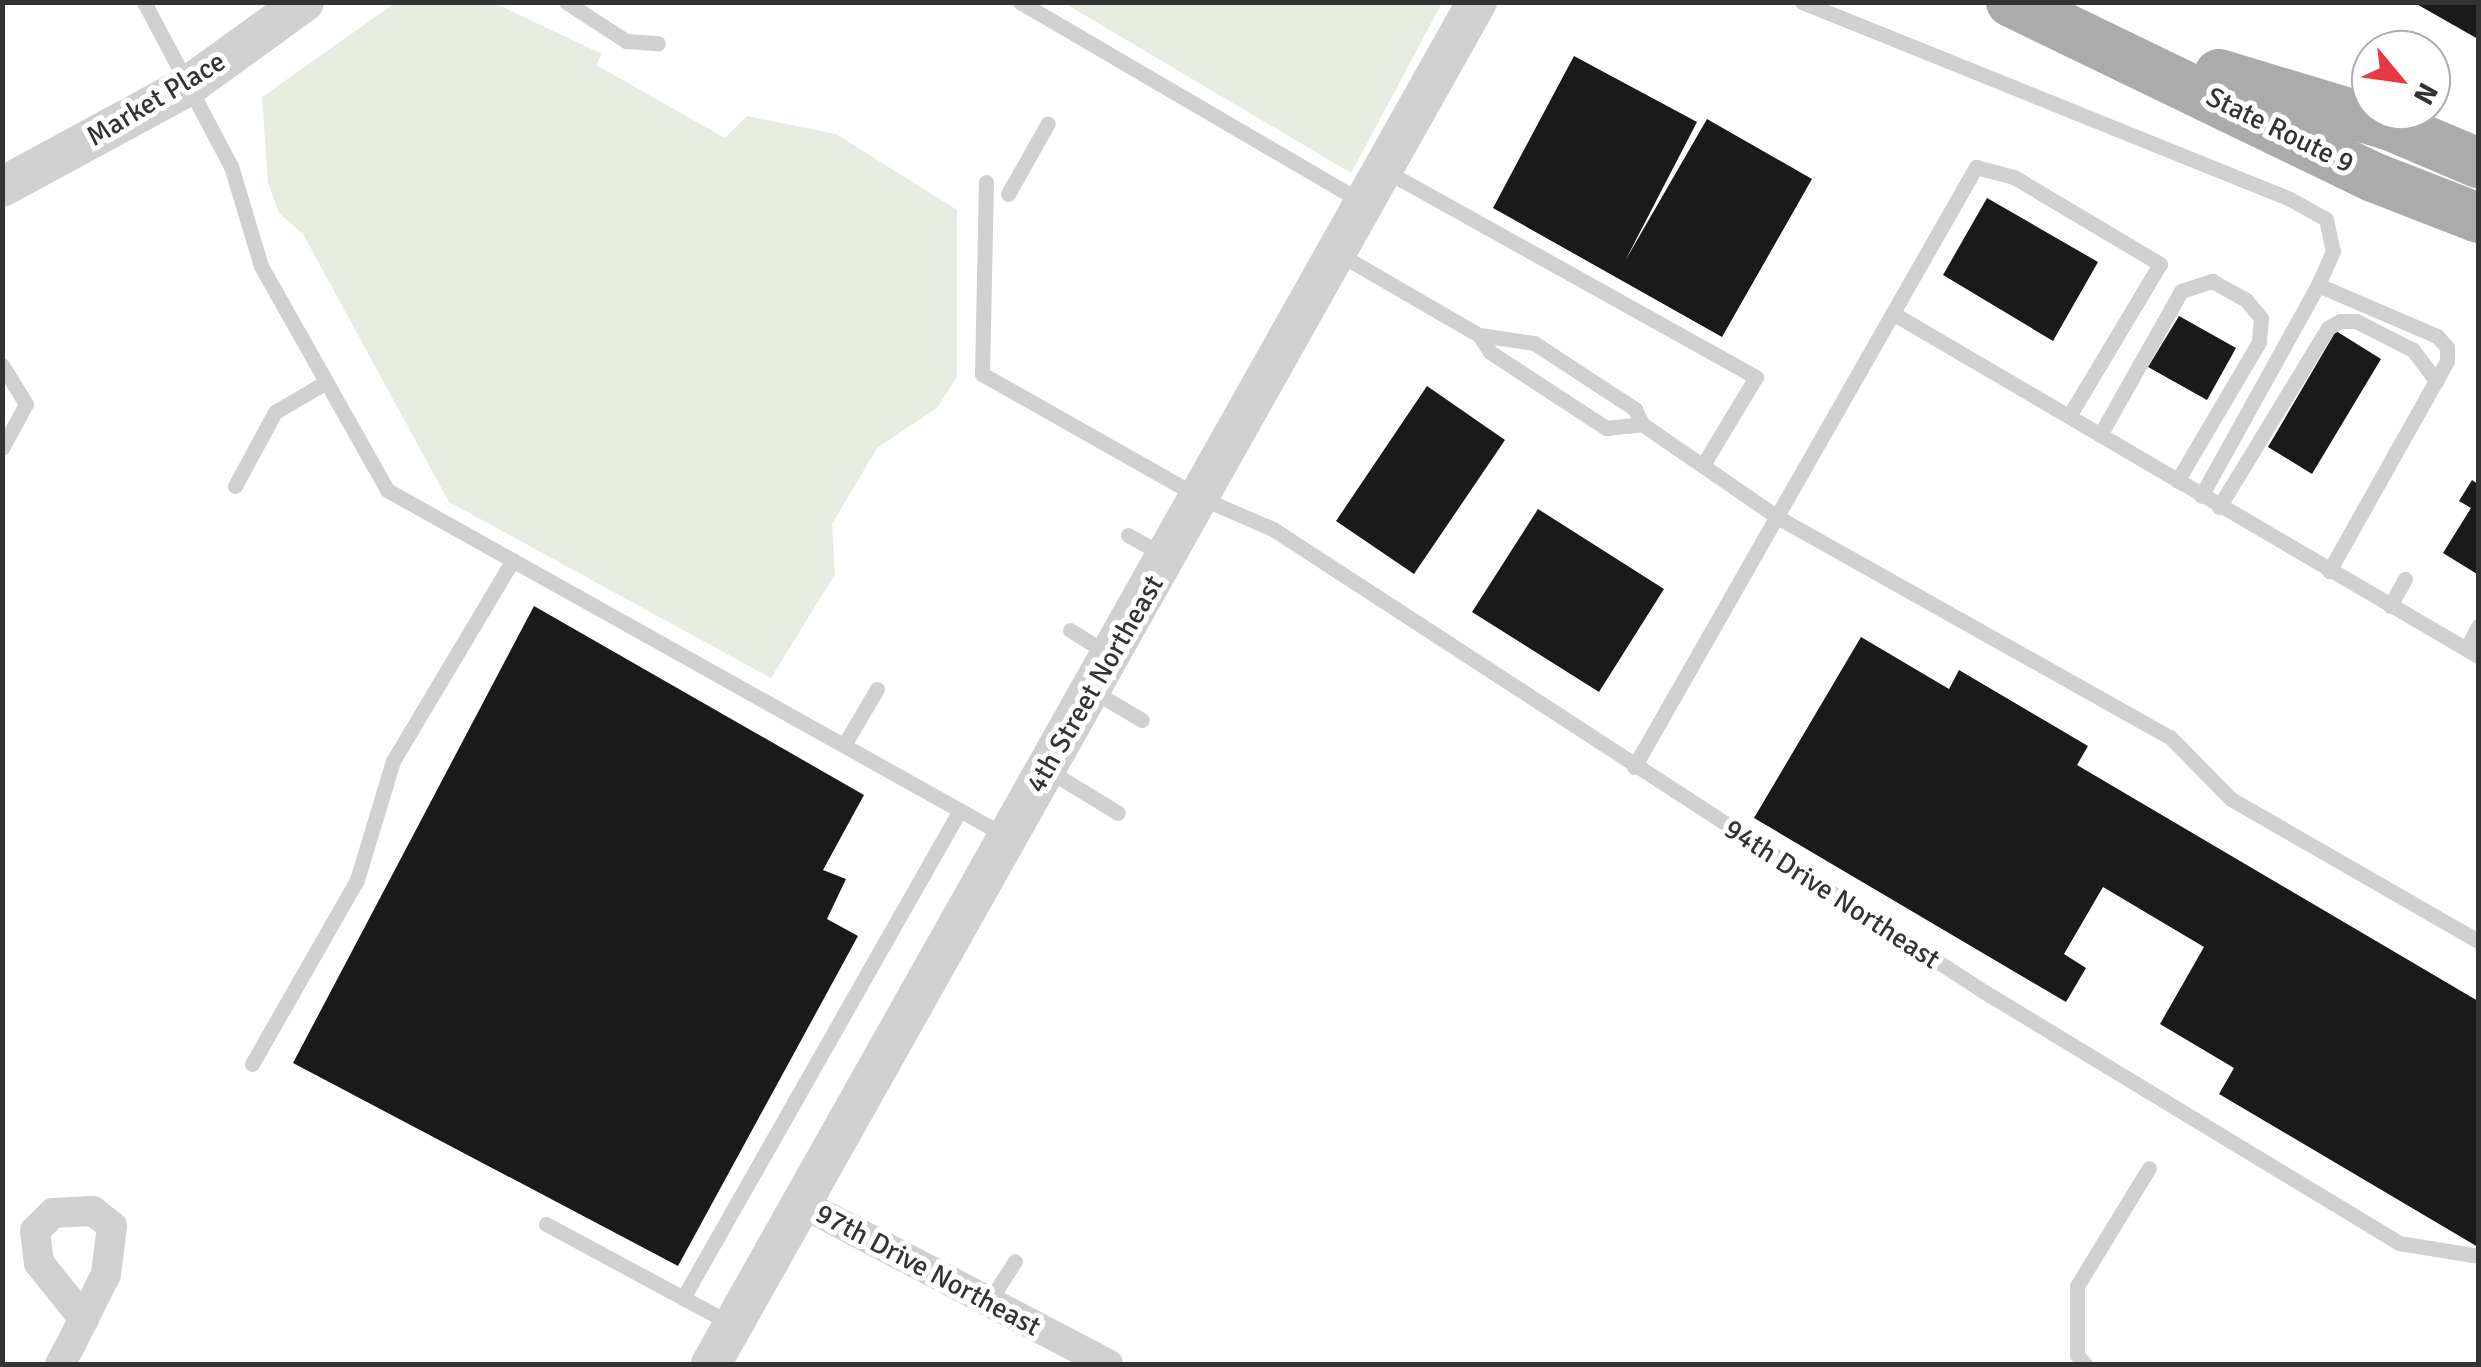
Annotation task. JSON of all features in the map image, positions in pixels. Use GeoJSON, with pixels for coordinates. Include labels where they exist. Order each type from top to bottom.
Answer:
{"type":"FeatureCollection","features":[{"type":"Feature","properties":{"kind":"main road","name":"State Route 9"},"geometry":{"type":"LineString","coordinates":[[2011,2],[2085,34],[2373,177],[2475,217]]}},
{"type":"Feature","properties":{"kind":"main road","name":"State Route 9"},"geometry":{"type":"LineString","coordinates":[[2085,34],[2390,126],[2478,162]]}},
{"type":"Feature","properties":{"kind":"street","name":"Market Place"},"geometry":{"type":"LineString","coordinates":[[2,187],[188,86],[304,2]]}},
{"type":"Feature","properties":{"kind":"street","name":"4th Street Northeast"},"geometry":{"type":"LineString","coordinates":[[711,1364],[1339,254],[1477,2]]}},
{"type":"Feature","properties":{"kind":"street","name":"97th Drive Northeast"},"geometry":{"type":"LineString","coordinates":[[801,1203],[1108,1364]]}},
{"type":"Feature","properties":{"kind":"street"},"geometry":{"type":"LineString","coordinates":[[60,1364],[84,1319]]}},
{"type":"Feature","properties":{"kind":"lane"},"geometry":{"type":"LineString","coordinates":[[144,2],[232,166],[261,266],[387,490],[1008,837]]}},
{"type":"Feature","properties":{"kind":"lane"},"geometry":{"type":"LineString","coordinates":[[566,2],[626,41],[658,43]]}},
{"type":"Feature","properties":{"kind":"lane"},"geometry":{"type":"LineString","coordinates":[[1020,2],[1374,187],[1756,378],[1703,464]]}},
{"type":"Feature","properties":{"kind":"lane"},"geometry":{"type":"LineString","coordinates":[[1802,2],[2290,199],[2326,219],[2333,251],[2318,285],[2201,496]]}},
{"type":"Feature","properties":{"kind":"lane"},"geometry":{"type":"LineString","coordinates":[[1008,194],[1048,123]]}},
{"type":"Feature","properties":{"kind":"lane"},"geometry":{"type":"LineString","coordinates":[[1634,766],[1976,167],[2030,186],[2160,264],[2069,416]]}},
{"type":"Feature","properties":{"kind":"lane","name":"94th Drive Northeast"},"geometry":{"type":"LineString","coordinates":[[986,182],[982,374],[1201,498],[1272,530],[1983,991],[2399,1243],[2478,1256]]}},
{"type":"Feature","properties":{"kind":"lane"},"geometry":{"type":"LineString","coordinates":[[1339,254],[1480,335],[1534,343],[1635,409],[1642,424],[1779,518],[2170,737],[2230,799],[2478,941]]}},
{"type":"Feature","properties":{"kind":"lane"},"geometry":{"type":"LineString","coordinates":[[2100,435],[2181,292],[2212,280],[2246,300],[2261,318],[2259,342],[2176,481]]}},
{"type":"Feature","properties":{"kind":"lane"},"geometry":{"type":"LineString","coordinates":[[2318,285],[2437,336],[2447,361],[2329,571]]}},
{"type":"Feature","properties":{"kind":"lane"},"geometry":{"type":"LineString","coordinates":[[1894,314],[2472,652],[2478,626]]}},
{"type":"Feature","properties":{"kind":"lane"},"geometry":{"type":"LineString","coordinates":[[2219,507],[2328,328],[2340,321],[2356,320],[2412,350],[2436,380]]}},
{"type":"Feature","properties":{"kind":"lane"},"geometry":{"type":"LineString","coordinates":[[1480,335],[1490,352],[1606,428],[1642,424]]}},
{"type":"Feature","properties":{"kind":"lane"},"geometry":{"type":"LineString","coordinates":[[2,365],[26,404],[2,448]]}},
{"type":"Feature","properties":{"kind":"lane"},"geometry":{"type":"LineString","coordinates":[[235,486],[275,412],[324,384]]}},
{"type":"Feature","properties":{"kind":"lane"},"geometry":{"type":"LineString","coordinates":[[1128,535],[1167,557]]}},
{"type":"Feature","properties":{"kind":"lane"},"geometry":{"type":"LineString","coordinates":[[252,1064],[357,880],[393,761],[512,560]]}},
{"type":"Feature","properties":{"kind":"lane"},"geometry":{"type":"LineString","coordinates":[[2390,606],[2405,579]]}},
{"type":"Feature","properties":{"kind":"lane"},"geometry":{"type":"LineString","coordinates":[[1070,630],[1111,655]]}},
{"type":"Feature","properties":{"kind":"lane"},"geometry":{"type":"LineString","coordinates":[[844,745],[878,689]]}},
{"type":"Feature","properties":{"kind":"lane"},"geometry":{"type":"LineString","coordinates":[[1091,690],[1142,720]]}},
{"type":"Feature","properties":{"kind":"lane"},"geometry":{"type":"LineString","coordinates":[[1046,770],[1118,812]]}},
{"type":"Feature","properties":{"kind":"lane"},"geometry":{"type":"LineString","coordinates":[[683,1298],[960,810]]}},
{"type":"Feature","properties":{"kind":"lane"},"geometry":{"type":"LineString","coordinates":[[2085,1364],[2076,1355],[2077,1286],[2149,1168]]}},
{"type":"Feature","properties":{"kind":"lane"},"geometry":{"type":"LineString","coordinates":[[546,1224],[733,1324]]}},
{"type":"Feature","properties":{"kind":"lane"},"geometry":{"type":"LineString","coordinates":[[990,1300],[1015,1261]]}},
{"type":"Feature","properties":{"kind":"shaded area"},"geometry":{"type":"Polygon","coordinates":[[[395,3],[494,3],[602,54],[596,65],[725,138],[747,116],[836,134],[957,210],[957,377],[937,408],[877,448],[832,524],[835,574],[771,678],[449,502],[303,234],[279,213],[268,183],[262,97],[395,3]]]}},
{"type":"Feature","properties":{"kind":"shaded area"},"geometry":{"type":"Polygon","coordinates":[[[1064,3],[1442,3],[1351,173],[1064,3]]]}},
{"type":"Feature","properties":{"kind":"building"},"geometry":{"type":"Polygon","coordinates":[[[2413,2],[2478,2],[2478,39],[2413,2]]]}},
{"type":"Feature","properties":{"kind":"building"},"geometry":{"type":"Polygon","coordinates":[[[1574,56],[1697,122],[1625,261],[1707,119],[1812,179],[1722,337],[1493,208],[1574,56]]]}},
{"type":"Feature","properties":{"kind":"building"},"geometry":{"type":"Polygon","coordinates":[[[1987,198],[2098,262],[2053,341],[1943,275],[1987,198]]]}},
{"type":"Feature","properties":{"kind":"building"},"geometry":{"type":"Polygon","coordinates":[[[2179,316],[2236,348],[2207,400],[2148,367],[2179,316]]]}},
{"type":"Feature","properties":{"kind":"building"},"geometry":{"type":"Polygon","coordinates":[[[2336,331],[2381,359],[2312,474],[2268,447],[2336,331]]]}},
{"type":"Feature","properties":{"kind":"building"},"geometry":{"type":"Polygon","coordinates":[[[1427,386],[1505,440],[1414,574],[1336,521],[1427,386]]]}},
{"type":"Feature","properties":{"kind":"building"},"geometry":{"type":"Polygon","coordinates":[[[2472,480],[2478,484],[2477,574],[2443,553],[2471,508],[2459,501],[2472,480]]]}},
{"type":"Feature","properties":{"kind":"building"},"geometry":{"type":"Polygon","coordinates":[[[1538,509],[1664,589],[1599,692],[1472,612],[1538,509]]]}},
{"type":"Feature","properties":{"kind":"building"},"geometry":{"type":"Polygon","coordinates":[[[534,606],[864,795],[823,870],[846,879],[827,919],[858,936],[678,1266],[293,1063],[534,606]]]}},
{"type":"Feature","properties":{"kind":"building"},"geometry":{"type":"Polygon","coordinates":[[[1861,637],[1949,689],[1959,670],[2088,746],[2077,765],[2478,1001],[2478,1247],[2219,1094],[2234,1068],[2160,1024],[2204,947],[2103,887],[2064,954],[2086,968],[2066,1002],[1754,818],[1861,637]]]}}]}
